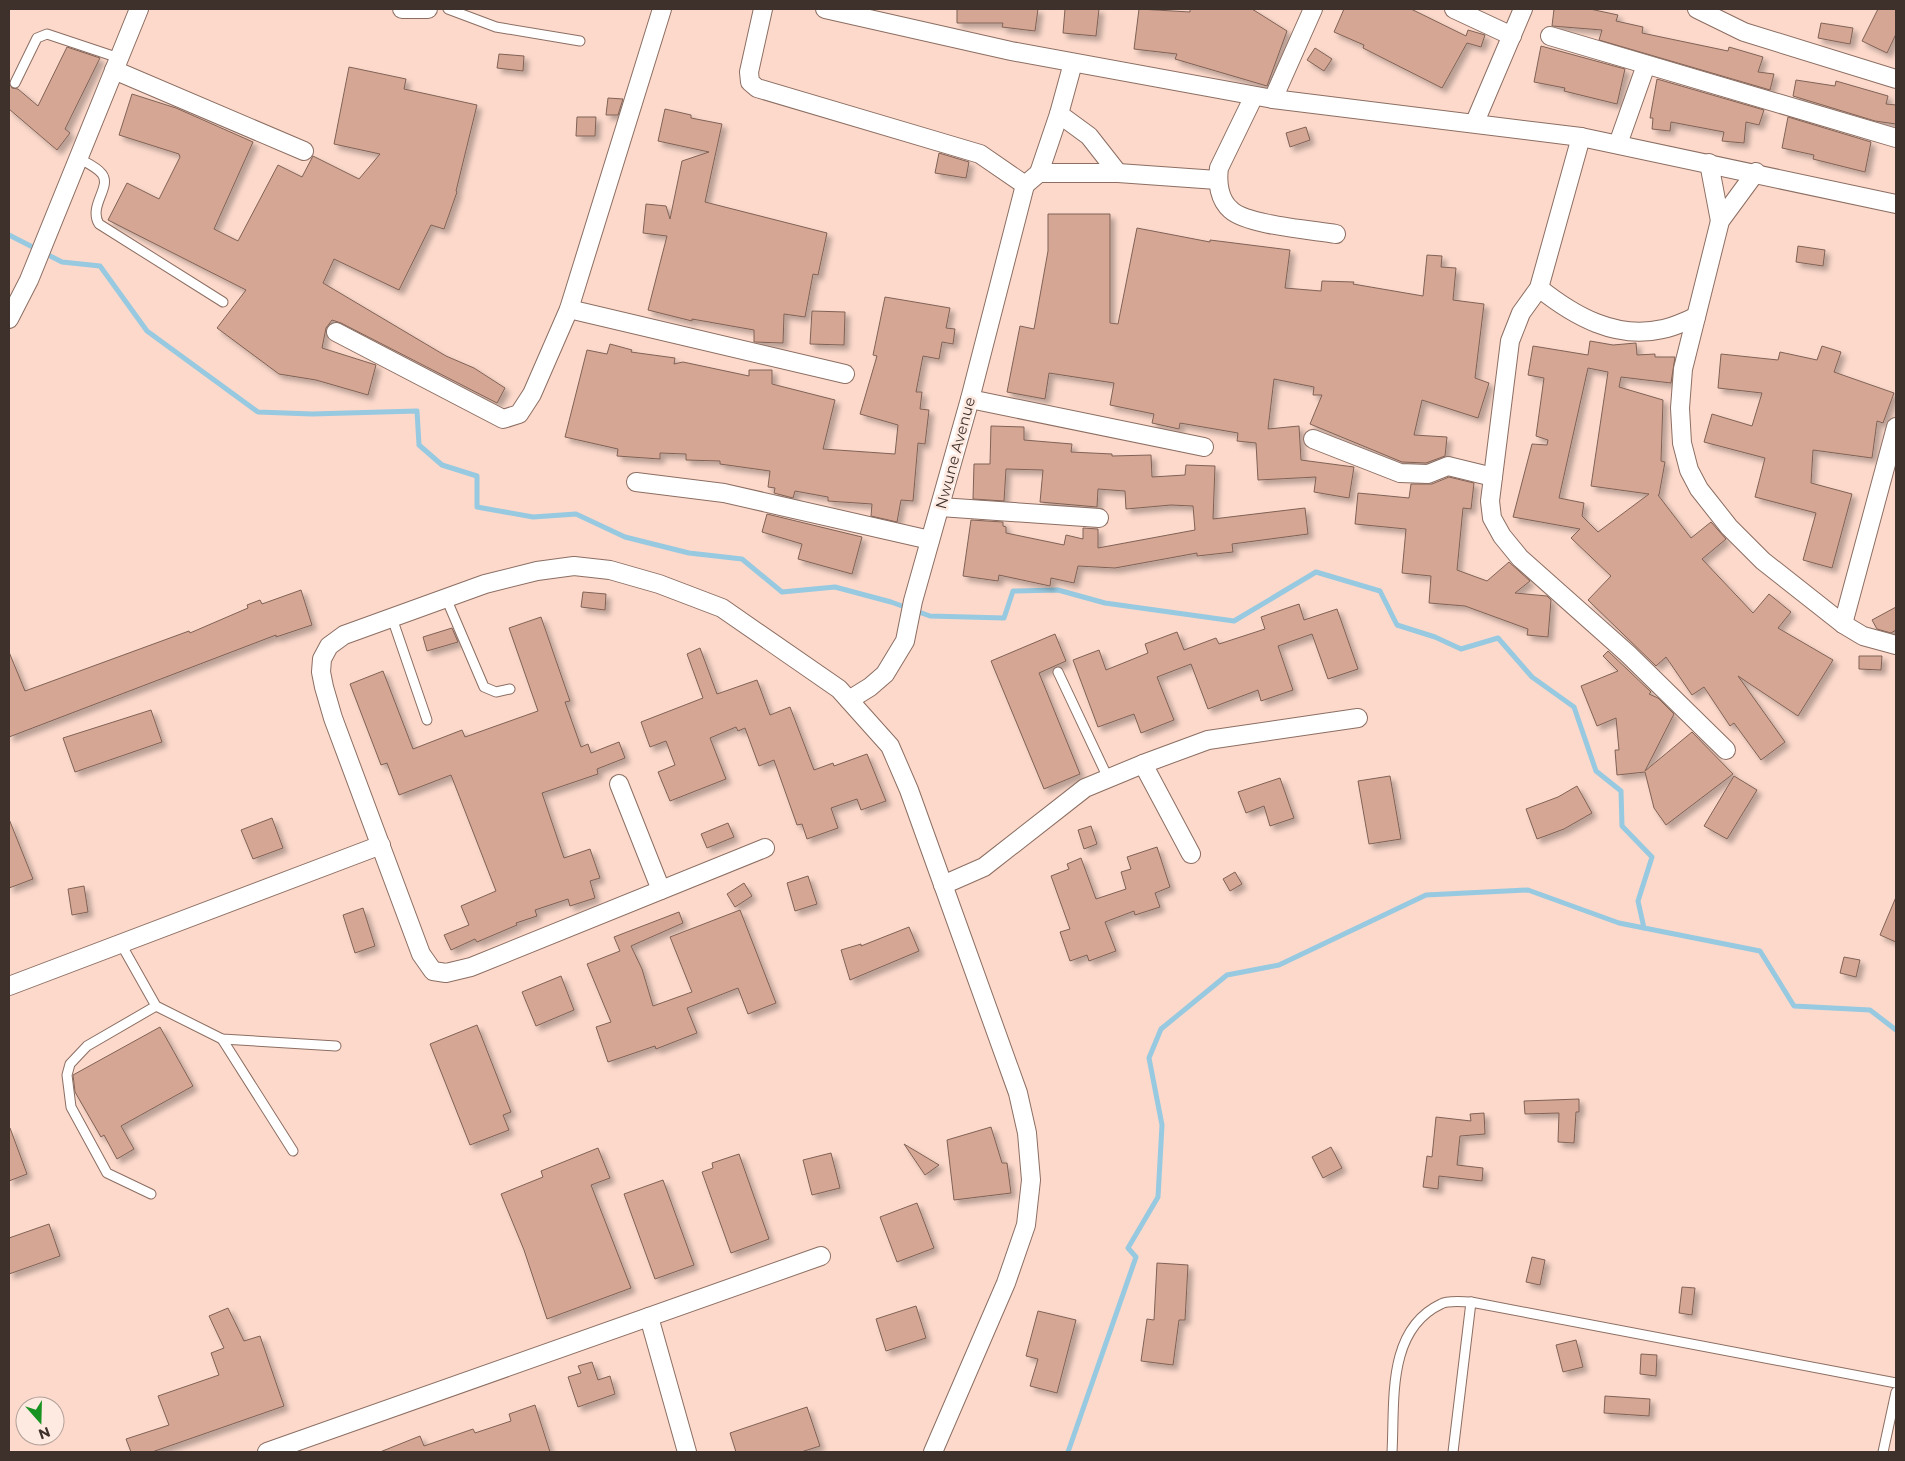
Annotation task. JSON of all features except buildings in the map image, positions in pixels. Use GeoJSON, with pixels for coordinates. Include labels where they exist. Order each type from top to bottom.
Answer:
{"type":"FeatureCollection","features":[{"type":"Feature","properties":{"kind":"street"},"geometry":{"type":"LineString","coordinates":[[9,319],[29,280],[139,9]]}},
{"type":"Feature","properties":{"kind":"street"},"geometry":{"type":"LineString","coordinates":[[402,9],[428,9]]}},
{"type":"Feature","properties":{"kind":"street"},"geometry":{"type":"LineString","coordinates":[[336,332],[503,419],[519,414],[532,394],[569,309],[662,9]]}},
{"type":"Feature","properties":{"kind":"street"},"geometry":{"type":"LineString","coordinates":[[763,9],[749,72],[750,82],[757,88],[980,154],[1025,185],[1039,174],[1059,114],[1073,63]]}},
{"type":"Feature","properties":{"kind":"street"},"geometry":{"type":"LineString","coordinates":[[825,9],[1073,63],[1254,96],[1475,122],[1581,137],[1756,172],[1896,204]]}},
{"type":"Feature","properties":{"kind":"street"},"geometry":{"type":"LineString","coordinates":[[1273,99],[1313,9]]}},
{"type":"Feature","properties":{"kind":"street"},"geometry":{"type":"LineString","coordinates":[[1454,9],[1512,36]]}},
{"type":"Feature","properties":{"kind":"street"},"geometry":{"type":"LineString","coordinates":[[1475,122],[1523,9]]}},
{"type":"Feature","properties":{"kind":"street"},"geometry":{"type":"LineString","coordinates":[[1703,10],[1744,32],[1896,80]]}},
{"type":"Feature","properties":{"kind":"street"},"geometry":{"type":"LineString","coordinates":[[1550,36],[1896,138]]}},
{"type":"Feature","properties":{"kind":"street"},"geometry":{"type":"LineString","coordinates":[[117,64],[304,150]]}},
{"type":"Feature","properties":{"kind":"street"},"geometry":{"type":"LineString","coordinates":[[1618,144],[1646,65]]}},
{"type":"Feature","properties":{"kind":"street"},"geometry":{"type":"LineString","coordinates":[[1254,96],[1219,168],[1217,180],[1221,194],[1230,210],[1245,219],[1336,234]]}},
{"type":"Feature","properties":{"kind":"street"},"geometry":{"type":"LineString","coordinates":[[1059,114],[1089,136],[1118,173]]}},
{"type":"Feature","properties":{"kind":"street"},"geometry":{"type":"LineString","coordinates":[[1581,137],[1539,288],[1520,312],[1510,341],[1490,501],[1492,518],[1502,536],[1520,558],[1628,654],[1726,750]]}},
{"type":"Feature","properties":{"kind":"street"},"geometry":{"type":"LineString","coordinates":[[1709,163],[1720,222]]}},
{"type":"Feature","properties":{"kind":"street"},"geometry":{"type":"LineString","coordinates":[[1756,172],[1720,222],[1683,369],[1680,408],[1682,443],[1689,470],[1699,489],[1728,528],[1763,561],[1842,624],[1863,636],[1896,645]]}},
{"type":"Feature","properties":{"kind":"street"},"geometry":{"type":"LineString","coordinates":[[1039,174],[1118,173],[1217,180]]}},
{"type":"Feature","properties":{"kind":"street","name":"Nwune Avenue"},"geometry":{"type":"LineString","coordinates":[[849,700],[870,687],[885,674],[905,641],[913,601],[970,399],[1025,185]]}},
{"type":"Feature","properties":{"kind":"street"},"geometry":{"type":"LineString","coordinates":[[1539,288],[1580,318],[1599,326],[1640,331],[1662,329],[1696,317]]}},
{"type":"Feature","properties":{"kind":"street"},"geometry":{"type":"LineString","coordinates":[[569,309],[845,374]]}},
{"type":"Feature","properties":{"kind":"street"},"geometry":{"type":"LineString","coordinates":[[970,399],[1204,447]]}},
{"type":"Feature","properties":{"kind":"street"},"geometry":{"type":"LineString","coordinates":[[1842,624],[1896,427]]}},
{"type":"Feature","properties":{"kind":"street"},"geometry":{"type":"LineString","coordinates":[[1313,439],[1400,473],[1428,474],[1448,466],[1493,477]]}},
{"type":"Feature","properties":{"kind":"street"},"geometry":{"type":"LineString","coordinates":[[636,482],[724,493],[930,540]]}},
{"type":"Feature","properties":{"kind":"street"},"geometry":{"type":"LineString","coordinates":[[940,507],[1099,518]]}},
{"type":"Feature","properties":{"kind":"street"},"geometry":{"type":"LineString","coordinates":[[765,848],[471,967],[446,973],[433,971],[421,954],[334,718],[321,672],[322,660],[329,646],[344,635],[485,584],[537,571],[574,566],[610,570],[659,584],[722,608],[839,689],[890,746],[909,790],[1018,1093],[1027,1133],[1031,1180],[1026,1225],[1006,1283],[933,1452]]}},
{"type":"Feature","properties":{"kind":"street"},"geometry":{"type":"LineString","coordinates":[[943,885],[984,867],[1084,788],[1108,778],[1208,740],[1358,718]]}},
{"type":"Feature","properties":{"kind":"street"},"geometry":{"type":"LineString","coordinates":[[1143,764],[1191,854]]}},
{"type":"Feature","properties":{"kind":"street"},"geometry":{"type":"LineString","coordinates":[[619,784],[661,890]]}},
{"type":"Feature","properties":{"kind":"street"},"geometry":{"type":"LineString","coordinates":[[9,986],[381,845]]}},
{"type":"Feature","properties":{"kind":"street"},"geometry":{"type":"LineString","coordinates":[[267,1452],[821,1256]]}},
{"type":"Feature","properties":{"kind":"street"},"geometry":{"type":"LineString","coordinates":[[649,1317],[687,1452]]}},
{"type":"Feature","properties":{"kind":"lane"},"geometry":{"type":"LineString","coordinates":[[448,9],[496,27],[580,41]]}},
{"type":"Feature","properties":{"kind":"lane"},"geometry":{"type":"LineString","coordinates":[[15,83],[37,38],[47,34],[117,64]]}},
{"type":"Feature","properties":{"kind":"lane"},"geometry":{"type":"LineString","coordinates":[[76,163],[101,172],[104,178],[105,183],[96,208],[96,219],[99,224],[223,302]]}},
{"type":"Feature","properties":{"kind":"lane"},"geometry":{"type":"LineString","coordinates":[[446,598],[484,687],[496,692],[510,689]]}},
{"type":"Feature","properties":{"kind":"lane"},"geometry":{"type":"LineString","coordinates":[[392,618],[426,720]]}},
{"type":"Feature","properties":{"kind":"lane"},"geometry":{"type":"LineString","coordinates":[[1058,672],[1108,778]]}},
{"type":"Feature","properties":{"kind":"lane"},"geometry":{"type":"LineString","coordinates":[[121,944],[156,1006],[222,1039],[336,1046]]}},
{"type":"Feature","properties":{"kind":"lane"},"geometry":{"type":"LineString","coordinates":[[152,1194],[107,1172],[71,1107],[67,1076],[70,1064],[87,1046],[156,1006]]}},
{"type":"Feature","properties":{"kind":"lane"},"geometry":{"type":"LineString","coordinates":[[222,1039],[293,1152]]}},
{"type":"Feature","properties":{"kind":"lane"},"geometry":{"type":"LineString","coordinates":[[1453,1452],[1471,1302]]}},
{"type":"Feature","properties":{"kind":"lane"},"geometry":{"type":"LineString","coordinates":[[1392,1452],[1396,1370],[1402,1344],[1421,1319],[1442,1303],[1471,1302],[1896,1383]]}},
{"type":"Feature","properties":{"kind":"lane"},"geometry":{"type":"LineString","coordinates":[[1883,1452],[1896,1392]]}},
{"type":"Feature","properties":{"kind":"waterway"},"geometry":{"type":"LineString","coordinates":[[9,235],[62,262],[100,266],[147,331],[258,412],[312,414],[417,411],[419,445],[442,465],[477,476],[477,507],[533,517],[576,514],[625,537],[689,553],[742,559],[782,592],[835,587],[891,602],[930,616],[1004,618],[1013,591],[1058,590],[1105,603],[1234,621],[1316,572],[1380,591],[1397,625],[1435,637],[1461,649],[1498,638],[1532,677],[1574,707],[1596,771],[1621,791],[1622,826],[1652,857],[1638,901],[1644,928]]}},
{"type":"Feature","properties":{"kind":"waterway"},"geometry":{"type":"LineString","coordinates":[[1068,1452],[1136,1257],[1128,1248],[1158,1197],[1162,1125],[1149,1058],[1161,1029],[1227,975],[1279,965],[1426,895],[1528,890],[1619,923],[1760,951],[1794,1006],[1870,1010],[1896,1030]]}}]}
